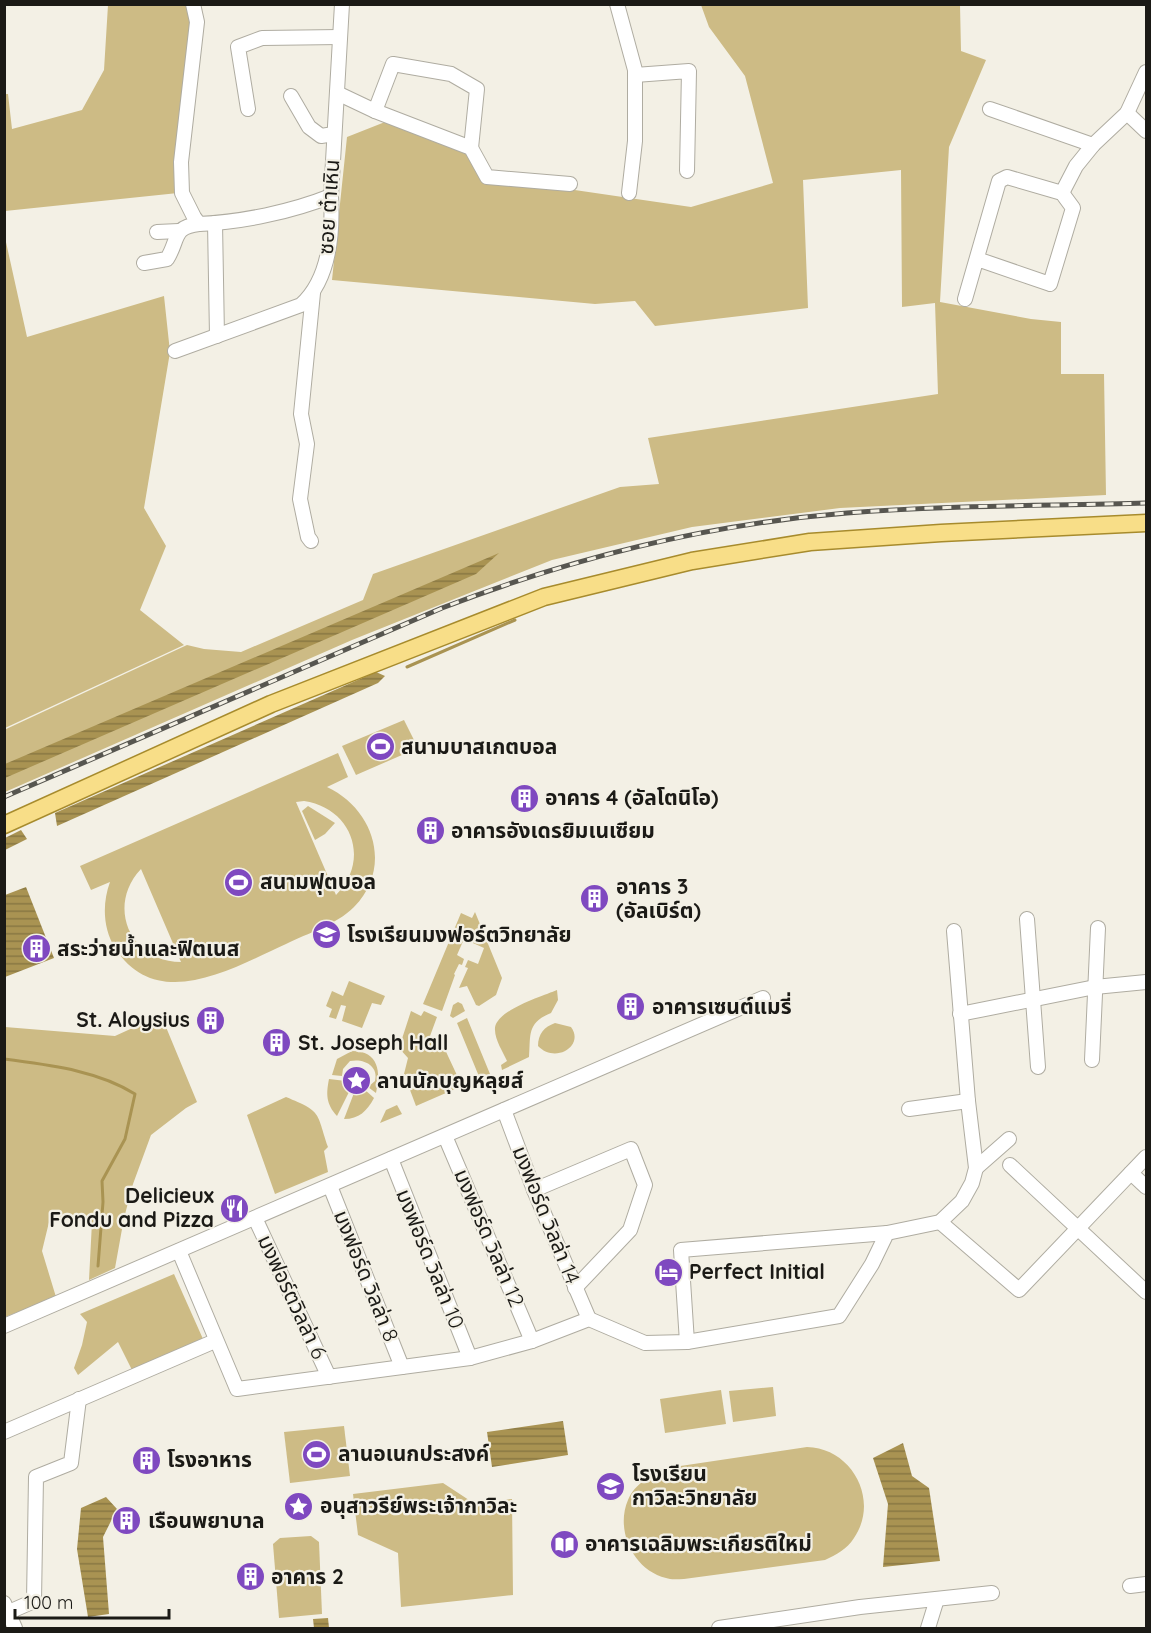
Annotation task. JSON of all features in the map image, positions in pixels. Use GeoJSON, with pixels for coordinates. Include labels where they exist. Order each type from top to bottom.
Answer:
{"type":"FeatureCollection","features":[{"type":"Feature","properties":{"kind":"main road"},"geometry":{"type":"LineString","coordinates":[[4,825],[271,704],[544,597],[692,561],[810,542],[1146,523]]}},
{"type":"Feature","properties":{"kind":"street"},"geometry":{"type":"LineString","coordinates":[[193,4],[197,22],[181,162],[182,193],[199,224]]}},
{"type":"Feature","properties":{"kind":"street","name":"ซอย ต๋าเหิน"},"geometry":{"type":"LineString","coordinates":[[175,351],[301,305],[313,291],[323,273],[330,243],[342,4]]}},
{"type":"Feature","properties":{"kind":"street"},"geometry":{"type":"LineString","coordinates":[[617,4],[635,75],[634,141],[629,193]]}},
{"type":"Feature","properties":{"kind":"street"},"geometry":{"type":"LineString","coordinates":[[248,109],[238,47],[262,38],[340,37]]}},
{"type":"Feature","properties":{"kind":"street"},"geometry":{"type":"LineString","coordinates":[[375,111],[393,64],[451,74],[477,89],[471,148],[487,177],[570,184]]}},
{"type":"Feature","properties":{"kind":"street"},"geometry":{"type":"LineString","coordinates":[[635,75],[689,71],[687,171]]}},
{"type":"Feature","properties":{"kind":"street"},"geometry":{"type":"LineString","coordinates":[[1062,193],[1076,166],[1093,145],[1127,113],[1146,72]]}},
{"type":"Feature","properties":{"kind":"street"},"geometry":{"type":"LineString","coordinates":[[337,93],[375,111],[471,148]]}},
{"type":"Feature","properties":{"kind":"street"},"geometry":{"type":"LineString","coordinates":[[291,96],[309,127],[321,136],[334,134]]}},
{"type":"Feature","properties":{"kind":"street"},"geometry":{"type":"LineString","coordinates":[[990,109],[1093,145]]}},
{"type":"Feature","properties":{"kind":"street"},"geometry":{"type":"LineString","coordinates":[[1127,113],[1146,131]]}},
{"type":"Feature","properties":{"kind":"street"},"geometry":{"type":"LineString","coordinates":[[965,299],[999,181],[1007,177],[1062,193],[1073,208],[1050,284],[978,259]]}},
{"type":"Feature","properties":{"kind":"street"},"geometry":{"type":"LineString","coordinates":[[144,263],[167,259],[179,231],[187,225],[215,223],[303,207],[331,196]]}},
{"type":"Feature","properties":{"kind":"street"},"geometry":{"type":"LineString","coordinates":[[215,223],[217,336]]}},
{"type":"Feature","properties":{"kind":"street"},"geometry":{"type":"LineString","coordinates":[[157,232],[179,231]]}},
{"type":"Feature","properties":{"kind":"street"},"geometry":{"type":"LineString","coordinates":[[311,540],[308,537],[300,499],[307,444],[301,414],[313,291]]}},
{"type":"Feature","properties":{"kind":"street"},"geometry":{"type":"LineString","coordinates":[[1027,919],[1038,1067]]}},
{"type":"Feature","properties":{"kind":"street"},"geometry":{"type":"LineString","coordinates":[[1092,1059],[1098,928]]}},
{"type":"Feature","properties":{"kind":"street"},"geometry":{"type":"LineString","coordinates":[[687,1342],[681,1250],[887,1233],[940,1222],[962,1201],[972,1183],[976,1168],[954,931]]}},
{"type":"Feature","properties":{"kind":"street"},"geometry":{"type":"LineString","coordinates":[[960,1014],[1095,987],[1146,982]]}},
{"type":"Feature","properties":{"kind":"street"},"geometry":{"type":"LineString","coordinates":[[4,1326],[763,998]]}},
{"type":"Feature","properties":{"kind":"street"},"geometry":{"type":"LineString","coordinates":[[909,1109],[968,1101]]}},
{"type":"Feature","properties":{"kind":"street","name":"มงฟอร์ด วิลล่า 14"},"geometry":{"type":"LineString","coordinates":[[504,1110],[534,1190],[589,1319]]}},
{"type":"Feature","properties":{"kind":"street","name":"มงฟอร์ด วิลล่า 12"},"geometry":{"type":"LineString","coordinates":[[445,1136],[532,1341]]}},
{"type":"Feature","properties":{"kind":"street"},"geometry":{"type":"LineString","coordinates":[[976,1168],[1010,1138]]}},
{"type":"Feature","properties":{"kind":"street"},"geometry":{"type":"LineString","coordinates":[[534,1190],[631,1149],[645,1185],[630,1230],[575,1288]]}},
{"type":"Feature","properties":{"kind":"street"},"geometry":{"type":"LineString","coordinates":[[940,1222],[1019,1290],[1146,1157]]}},
{"type":"Feature","properties":{"kind":"street","name":"มงฟอร์ด วิลล่า 10"},"geometry":{"type":"LineString","coordinates":[[391,1159],[470,1358]]}},
{"type":"Feature","properties":{"kind":"street"},"geometry":{"type":"LineString","coordinates":[[1010,1165],[1146,1292]]}},
{"type":"Feature","properties":{"kind":"street"},"geometry":{"type":"LineString","coordinates":[[1131,1173],[1146,1187]]}},
{"type":"Feature","properties":{"kind":"street","name":"มงฟอร์ด วิลล่า 8"},"geometry":{"type":"LineString","coordinates":[[330,1186],[402,1367]]}},
{"type":"Feature","properties":{"kind":"street","name":"มงฟอร์ตวิลล่า 6"},"geometry":{"type":"LineString","coordinates":[[255,1218],[329,1377]]}},
{"type":"Feature","properties":{"kind":"street"},"geometry":{"type":"LineString","coordinates":[[179,1251],[237,1389],[470,1358],[532,1341],[589,1319],[645,1343],[687,1342],[839,1316],[872,1264],[887,1233]]}},
{"type":"Feature","properties":{"kind":"street"},"geometry":{"type":"LineString","coordinates":[[4,1432],[215,1341]]}},
{"type":"Feature","properties":{"kind":"street"},"geometry":{"type":"LineString","coordinates":[[15,1629],[7,1607],[34,1601],[36,1477],[70,1463],[79,1399]]}},
{"type":"Feature","properties":{"kind":"street"},"geometry":{"type":"LineString","coordinates":[[1130,1586],[1146,1584]]}},
{"type":"Feature","properties":{"kind":"street"},"geometry":{"type":"LineString","coordinates":[[719,1629],[860,1607],[992,1593]]}},
{"type":"Feature","properties":{"kind":"street"},"geometry":{"type":"LineString","coordinates":[[928,1629],[937,1599]]}},
{"type":"Feature","properties":{"kind":"shaded area"},"geometry":{"type":"Polygon","coordinates":[[[108,5],[189,5],[194,23],[178,193],[5,211],[5,94],[8,94],[12,129],[82,110],[104,70],[108,5]]]}},
{"type":"Feature","properties":{"kind":"shaded area"},"geometry":{"type":"Polygon","coordinates":[[[701,5],[960,5],[961,51],[986,60],[949,147],[940,302],[1031,319],[1061,322],[1061,374],[1104,374],[1106,495],[840,508],[692,527],[552,560],[352,640],[5,792],[4,730],[187,645],[241,652],[363,600],[373,574],[620,487],[659,484],[648,438],[938,394],[935,303],[902,307],[901,170],[803,180],[808,308],[655,326],[635,301],[595,304],[332,280],[347,137],[385,122],[468,153],[479,176],[691,207],[773,183],[745,76],[709,27],[701,5]]]}},
{"type":"Feature","properties":{"kind":"shaded area"},"geometry":{"type":"Polygon","coordinates":[[[4,233],[27,337],[164,296],[170,352],[144,508],[166,546],[140,610],[184,645],[5,728],[4,233]]]}},
{"type":"Feature","properties":{"kind":"shaded area"},"geometry":{"type":"Polygon","coordinates":[[[499,553],[476,574],[5,778],[5,764],[499,553]]]}},
{"type":"Feature","properties":{"kind":"shaded area"},"geometry":{"type":"Polygon","coordinates":[[[376,672],[385,676],[378,683],[57,826],[55,813],[376,672]]]}},
{"type":"Feature","properties":{"kind":"shaded area","name":"สนามบาสเกตบอล"},"geometry":{"type":"Polygon","coordinates":[[[404,720],[418,748],[356,775],[342,746],[404,720]]]}},
{"type":"Feature","properties":{"kind":"shaded area"},"geometry":{"type":"Polygon","coordinates":[[[338,753],[348,777],[327,787],[357,809],[373,840],[375,857],[373,874],[366,891],[354,907],[339,919],[220,973],[196,980],[174,982],[152,979],[132,968],[115,948],[108,932],[105,916],[110,882],[91,890],[80,866],[338,753]],[[304,801],[296,802],[336,895],[347,881],[353,867],[354,852],[351,838],[344,825],[334,814],[321,806],[304,801]],[[141,869],[125,899],[125,915],[129,929],[148,953],[163,960],[181,962],[141,869]]]}},
{"type":"Feature","properties":{"kind":"shaded area"},"geometry":{"type":"Polygon","coordinates":[[[308,806],[335,823],[325,834],[315,840],[302,811],[308,806]]]}},
{"type":"Feature","properties":{"kind":"shaded area"},"geometry":{"type":"Polygon","coordinates":[[[21,830],[27,839],[5,850],[5,838],[21,830]]]}},
{"type":"Feature","properties":{"kind":"shaded area"},"geometry":{"type":"Polygon","coordinates":[[[26,887],[54,958],[5,977],[5,895],[26,887]]]}},
{"type":"Feature","properties":{"kind":"shaded area"},"geometry":{"type":"Polygon","coordinates":[[[475,912],[502,978],[496,995],[479,1006],[476,1005],[467,986],[459,988],[468,968],[465,967],[468,960],[478,964],[484,948],[464,939],[457,955],[464,959],[454,974],[442,1011],[423,1004],[461,913],[472,918],[475,912]]]}},
{"type":"Feature","properties":{"kind":"shaded area"},"geometry":{"type":"Polygon","coordinates":[[[349,981],[385,996],[381,1005],[372,1003],[362,1028],[342,1021],[346,1006],[341,1005],[336,1019],[329,1017],[332,1009],[326,1006],[332,991],[343,996],[349,981]]]}},
{"type":"Feature","properties":{"kind":"shaded area"},"geometry":{"type":"Polygon","coordinates":[[[557,990],[558,1000],[551,1013],[537,1021],[531,1031],[529,1057],[502,1070],[501,1065],[507,1061],[496,1038],[497,1023],[520,1005],[557,990]]]}},
{"type":"Feature","properties":{"kind":"shaded area"},"geometry":{"type":"Polygon","coordinates":[[[458,1002],[462,1004],[465,1011],[453,1018],[450,1016],[453,1005],[458,1002]]]}},
{"type":"Feature","properties":{"kind":"shaded area"},"geometry":{"type":"Polygon","coordinates":[[[411,1011],[421,1016],[424,1011],[437,1017],[430,1036],[441,1041],[462,1086],[416,1106],[404,1074],[408,1058],[399,1048],[411,1011]]]}},
{"type":"Feature","properties":{"kind":"shaded area"},"geometry":{"type":"Polygon","coordinates":[[[161,1015],[197,1102],[151,1135],[133,1184],[115,1268],[89,1280],[92,1222],[50,1218],[42,1251],[56,1297],[5,1317],[5,1027],[115,1036],[161,1015]]]}},
{"type":"Feature","properties":{"kind":"shaded area"},"geometry":{"type":"Polygon","coordinates":[[[467,1018],[490,1074],[474,1081],[472,1076],[478,1074],[457,1023],[467,1018]]]}},
{"type":"Feature","properties":{"kind":"shaded area"},"geometry":{"type":"Polygon","coordinates":[[[555,1023],[571,1027],[574,1034],[571,1046],[560,1053],[545,1051],[538,1046],[542,1032],[555,1023]]]}},
{"type":"Feature","properties":{"kind":"shaded area"},"geometry":{"type":"Polygon","coordinates":[[[352,1051],[368,1055],[376,1064],[378,1078],[376,1093],[368,1087],[375,1081],[375,1071],[365,1062],[350,1061],[343,1069],[342,1076],[332,1075],[337,1059],[352,1051]]]}},
{"type":"Feature","properties":{"kind":"shaded area"},"geometry":{"type":"Polygon","coordinates":[[[329,1079],[346,1081],[348,1085],[346,1088],[349,1092],[337,1116],[328,1099],[329,1079]]]}},
{"type":"Feature","properties":{"kind":"shaded area"},"geometry":{"type":"Polygon","coordinates":[[[363,1088],[374,1098],[371,1103],[358,1116],[344,1119],[354,1093],[363,1088]]]}},
{"type":"Feature","properties":{"kind":"shaded area"},"geometry":{"type":"Polygon","coordinates":[[[286,1097],[312,1110],[319,1119],[328,1147],[324,1151],[328,1172],[275,1194],[247,1115],[286,1097]]]}},
{"type":"Feature","properties":{"kind":"shaded area"},"geometry":{"type":"Polygon","coordinates":[[[397,1105],[402,1114],[380,1123],[386,1110],[397,1105]]]}},
{"type":"Feature","properties":{"kind":"shaded area"},"geometry":{"type":"Polygon","coordinates":[[[174,1274],[203,1339],[132,1370],[118,1342],[78,1375],[74,1368],[87,1322],[80,1314],[174,1274]]]}},
{"type":"Feature","properties":{"kind":"shaded area"},"geometry":{"type":"Polygon","coordinates":[[[773,1387],[776,1416],[733,1422],[729,1391],[773,1387]]]}},
{"type":"Feature","properties":{"kind":"shaded area"},"geometry":{"type":"Polygon","coordinates":[[[721,1390],[726,1424],[665,1433],[660,1399],[721,1390]]]}},
{"type":"Feature","properties":{"kind":"shaded area"},"geometry":{"type":"Polygon","coordinates":[[[563,1421],[568,1455],[492,1467],[487,1432],[563,1421]]]}},
{"type":"Feature","properties":{"kind":"shaded area","name":"ลานอเนกประสงค์"},"geometry":{"type":"Polygon","coordinates":[[[344,1426],[350,1476],[290,1483],[284,1432],[344,1426]]]}},
{"type":"Feature","properties":{"kind":"shaded area"},"geometry":{"type":"Polygon","coordinates":[[[903,1443],[912,1476],[929,1488],[940,1561],[883,1567],[888,1504],[873,1458],[903,1443]]]}},
{"type":"Feature","properties":{"kind":"shaded area"},"geometry":{"type":"Polygon","coordinates":[[[807,1447],[837,1456],[849,1466],[862,1493],[864,1508],[861,1523],[851,1542],[837,1554],[825,1560],[684,1579],[668,1579],[654,1574],[636,1558],[626,1536],[624,1524],[628,1500],[639,1484],[667,1468],[807,1447]]]}},
{"type":"Feature","properties":{"kind":"shaded area"},"geometry":{"type":"Polygon","coordinates":[[[443,1483],[472,1502],[512,1499],[513,1595],[401,1607],[398,1553],[358,1535],[353,1494],[443,1483]]]}},
{"type":"Feature","properties":{"kind":"shaded area"},"geometry":{"type":"Polygon","coordinates":[[[106,1497],[117,1509],[103,1537],[109,1614],[88,1617],[77,1549],[81,1508],[106,1497]]]}},
{"type":"Feature","properties":{"kind":"shaded area"},"geometry":{"type":"Polygon","coordinates":[[[311,1536],[319,1542],[322,1614],[279,1618],[273,1544],[280,1538],[311,1536]]]}},
{"type":"Feature","properties":{"kind":"shaded area"},"geometry":{"type":"Polygon","coordinates":[[[328,1618],[329,1628],[314,1628],[313,1619],[328,1618]]]}},
{"type":"Feature","properties":{"kind":"waterway"},"geometry":{"type":"LineString","coordinates":[[407,667],[515,620]]}},
{"type":"Feature","properties":{"kind":"waterway"},"geometry":{"type":"LineString","coordinates":[[4,1059],[55,1066],[88,1074],[105,1079],[135,1094],[125,1139],[102,1181],[103,1202],[98,1266]]}},
{"type":"Feature","properties":{"kind":"railway"},"geometry":{"type":"LineString","coordinates":[[4,797],[442,608],[591,559],[692,535],[795,518],[922,508],[1146,503]]}},
{"type":"Feature","properties":{"kind":"place","name":"สนามบาสเกตบอล"},"geometry":{"type":"Point","coordinates":[380,747]}},
{"type":"Feature","properties":{"kind":"place","name":"อาคาร 4 (อัลโตนิโอ)"},"geometry":{"type":"Point","coordinates":[524,798]}},
{"type":"Feature","properties":{"kind":"place","name":"อาคารอังเดรยิมเนเซียม"},"geometry":{"type":"Point","coordinates":[430,831]}},
{"type":"Feature","properties":{"kind":"place","name":"สนามฟุตบอล"},"geometry":{"type":"Point","coordinates":[239,882]}},
{"type":"Feature","properties":{"kind":"place","name":"อาคาร 3 (อัลเบิร์ต)"},"geometry":{"type":"Point","coordinates":[595,899]}},
{"type":"Feature","properties":{"kind":"place","name":"โรงเรียนมงฟอร์ตวิทยาลัย"},"geometry":{"type":"Point","coordinates":[326,935]}},
{"type":"Feature","properties":{"kind":"place","name":"สระว่ายน้ำและฟิตเนส"},"geometry":{"type":"Point","coordinates":[36,949]}},
{"type":"Feature","properties":{"kind":"place","name":"อาคารเซนต์แมรี่"},"geometry":{"type":"Point","coordinates":[631,1007]}},
{"type":"Feature","properties":{"kind":"place","name":"St. Aloysius"},"geometry":{"type":"Point","coordinates":[211,1020]}},
{"type":"Feature","properties":{"kind":"place","name":"St. Joseph Hall"},"geometry":{"type":"Point","coordinates":[277,1043]}},
{"type":"Feature","properties":{"kind":"place","name":"ลานนักบุญหลุยส์"},"geometry":{"type":"Point","coordinates":[356,1081]}},
{"type":"Feature","properties":{"kind":"place","name":"Delicieux Fondu and Pizza"},"geometry":{"type":"Point","coordinates":[235,1208]}},
{"type":"Feature","properties":{"kind":"place","name":"Perfect Initial"},"geometry":{"type":"Point","coordinates":[668,1272]}},
{"type":"Feature","properties":{"kind":"place","name":"ลานอเนกประสงค์"},"geometry":{"type":"Point","coordinates":[317,1454]}},
{"type":"Feature","properties":{"kind":"place","name":"โรงอาหาร"},"geometry":{"type":"Point","coordinates":[146,1460]}},
{"type":"Feature","properties":{"kind":"place","name":"โรงเรียน กาวิละวิทยาลัย"},"geometry":{"type":"Point","coordinates":[611,1486]}},
{"type":"Feature","properties":{"kind":"place","name":"อนุสาวรีย์พระเจ้ากาวิละ"},"geometry":{"type":"Point","coordinates":[299,1506]}},
{"type":"Feature","properties":{"kind":"place","name":"เรือนพยาบาล"},"geometry":{"type":"Point","coordinates":[127,1521]}},
{"type":"Feature","properties":{"kind":"place","name":"อาคารเฉลิมพระเกียรติใหม่"},"geometry":{"type":"Point","coordinates":[564,1544]}},
{"type":"Feature","properties":{"kind":"place","name":"อาคาร 2"},"geometry":{"type":"Point","coordinates":[250,1577]}}]}
